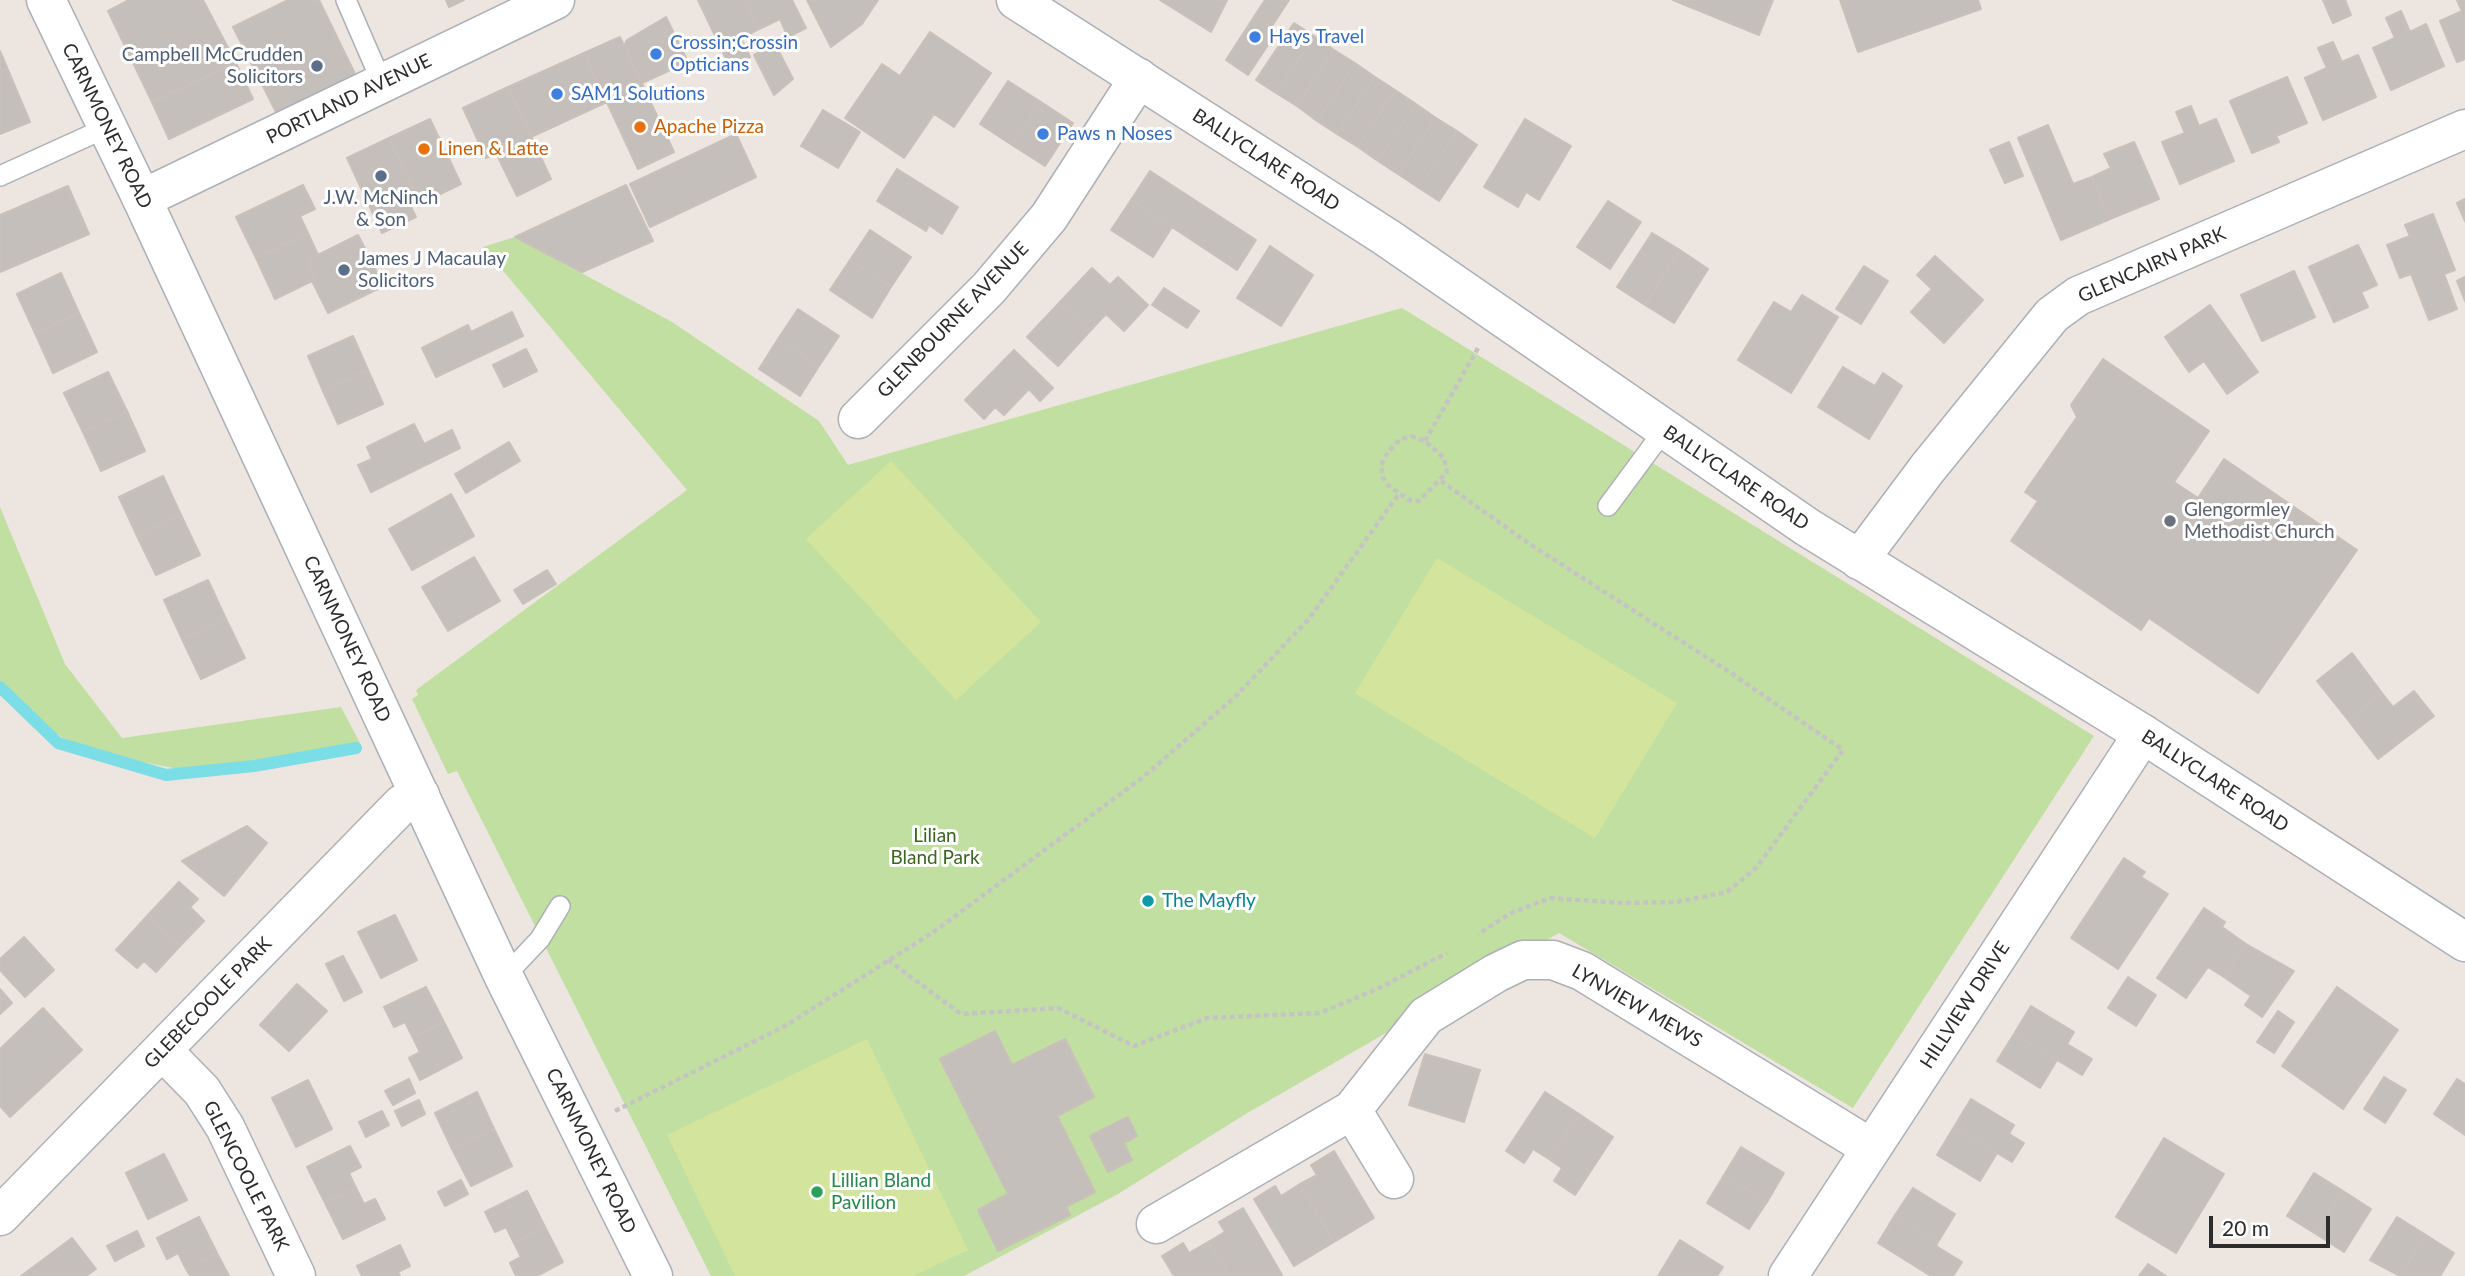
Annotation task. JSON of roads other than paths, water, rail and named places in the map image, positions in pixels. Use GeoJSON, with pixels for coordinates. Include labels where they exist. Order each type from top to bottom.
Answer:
{"type":"FeatureCollection","features":[{"type":"Feature","properties":{"kind":"street","name":"CARNMONEY ROAD"},"geometry":{"type":"LineString","coordinates":[[46,0],[142,199],[504,977],[653,1276]]}},
{"type":"Feature","properties":{"kind":"street","name":"PORTLAND AVENUE"},"geometry":{"type":"LineString","coordinates":[[142,199],[555,0]]}},
{"type":"Feature","properties":{"kind":"street","name":"BALLYCLARE ROAD"},"geometry":{"type":"LineString","coordinates":[[1016,0],[1386,237],[1859,560],[2143,734],[2465,942]]}},
{"type":"Feature","properties":{"kind":"street","name":"GLENBOURNE AVENUE"},"geometry":{"type":"LineString","coordinates":[[858,419],[989,288],[1049,217],[1139,78]]}},
{"type":"Feature","properties":{"kind":"street","name":"GLENCAIRN PARK"},"geometry":{"type":"LineString","coordinates":[[1859,560],[1927,469],[2052,315],[2078,296],[2465,129]]}},
{"type":"Feature","properties":{"kind":"street","name":"HILLVIEW DRIVE"},"geometry":{"type":"LineString","coordinates":[[1788,1276],[2143,734]]}},
{"type":"Feature","properties":{"kind":"street","name":"GLEBECOOLE PARK"},"geometry":{"type":"LineString","coordinates":[[0,1216],[402,804],[420,795]]}},
{"type":"Feature","properties":{"kind":"street","name":"LYNVIEW MEWS"},"geometry":{"type":"LineString","coordinates":[[1156,1224],[1352,1110],[1426,1016],[1496,973],[1524,960],[1553,960],[1582,971],[1871,1148]]}},
{"type":"Feature","properties":{"kind":"street","name":"GLENCOOLE PARK"},"geometry":{"type":"LineString","coordinates":[[162,1050],[202,1091],[225,1127],[296,1276]]}},
{"type":"Feature","properties":{"kind":"street"},"geometry":{"type":"LineString","coordinates":[[1352,1110],[1394,1179]]}},
{"type":"Feature","properties":{"kind":"lane"},"geometry":{"type":"LineString","coordinates":[[346,0],[382,83]]}},
{"type":"Feature","properties":{"kind":"lane"},"geometry":{"type":"LineString","coordinates":[[0,176],[107,127]]}},
{"type":"Feature","properties":{"kind":"lane"},"geometry":{"type":"LineString","coordinates":[[1608,506],[1665,429]]}},
{"type":"Feature","properties":{"kind":"lane"},"geometry":{"type":"LineString","coordinates":[[504,977],[540,939],[560,906]]}},
{"type":"Feature","properties":{"kind":"waterway"},"geometry":{"type":"LineString","coordinates":[[0,687],[58,743],[166,775],[254,766],[356,748]]}},
{"type":"Feature","properties":{"kind":"place","name":"Hays Travel"},"geometry":{"type":"Point","coordinates":[1255,37]}},
{"type":"Feature","properties":{"kind":"place","name":"Crossin;Crossin Opticians"},"geometry":{"type":"Point","coordinates":[656,54]}},
{"type":"Feature","properties":{"kind":"place","name":"Campbell McCrudden Solicitors"},"geometry":{"type":"Point","coordinates":[317,66]}},
{"type":"Feature","properties":{"kind":"place","name":"SAM1 Solutions"},"geometry":{"type":"Point","coordinates":[557,94]}},
{"type":"Feature","properties":{"kind":"place","name":"Apache Pizza"},"geometry":{"type":"Point","coordinates":[640,127]}},
{"type":"Feature","properties":{"kind":"place","name":"Paws n Noses"},"geometry":{"type":"Point","coordinates":[1043,134]}},
{"type":"Feature","properties":{"kind":"place","name":"Linen & Latte"},"geometry":{"type":"Point","coordinates":[424,149]}},
{"type":"Feature","properties":{"kind":"place","name":"J.W. McNinch & Son"},"geometry":{"type":"Point","coordinates":[381,176]}},
{"type":"Feature","properties":{"kind":"place","name":"James J Macaulay Solicitors"},"geometry":{"type":"Point","coordinates":[344,270]}},
{"type":"Feature","properties":{"kind":"place","name":"Glengormley Methodist Church"},"geometry":{"type":"Point","coordinates":[2170,521]}},
{"type":"Feature","properties":{"kind":"place","name":"The Mayfly"},"geometry":{"type":"Point","coordinates":[1148,901]}},
{"type":"Feature","properties":{"kind":"place","name":"Lillian Bland Pavilion"},"geometry":{"type":"Point","coordinates":[817,1192]}},
{"type":"Feature","properties":{"kind":"park label","name":"Lilian Bland Park"},"geometry":{"type":"Point","coordinates":[935,847]}}]}
